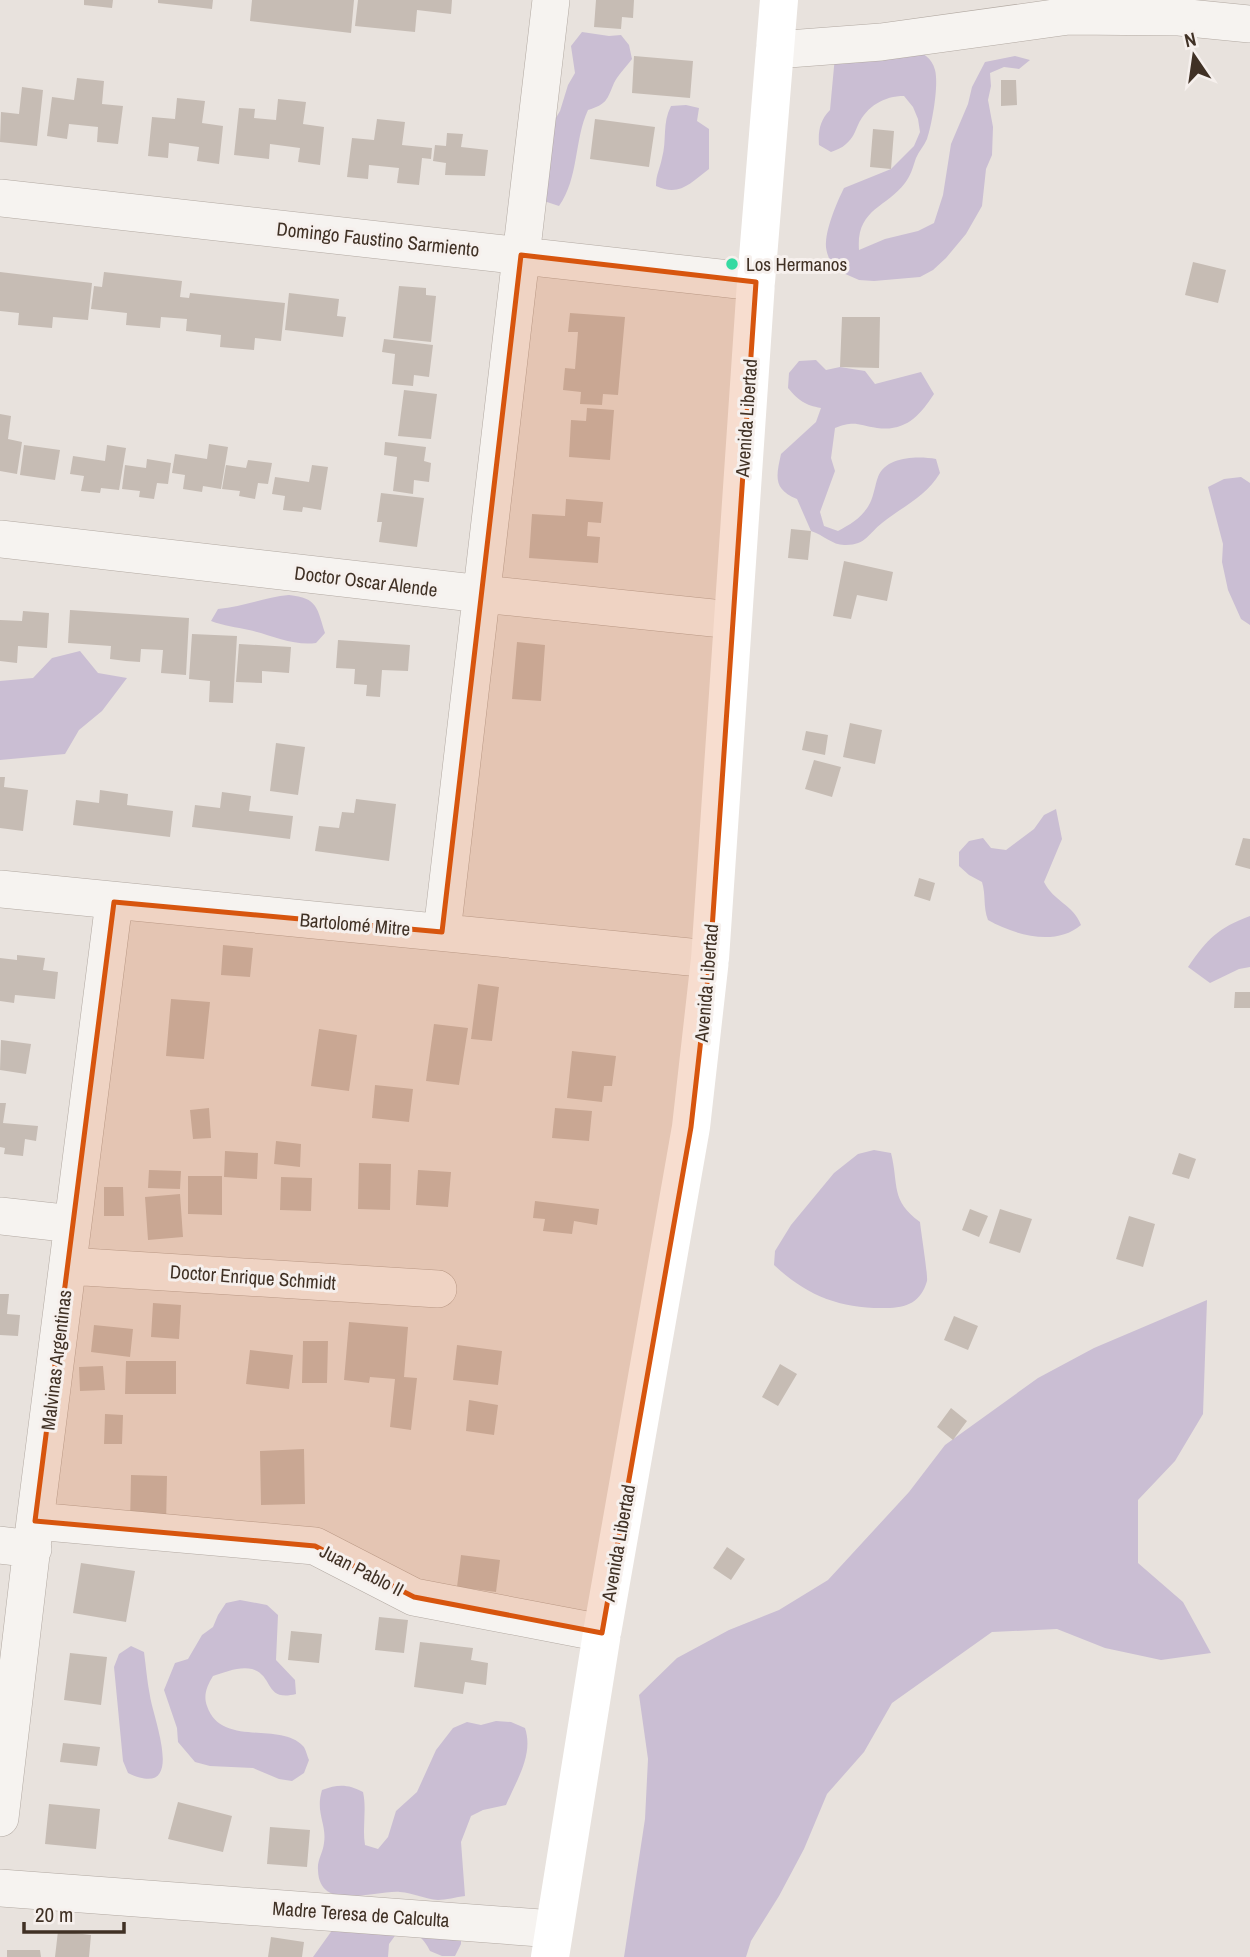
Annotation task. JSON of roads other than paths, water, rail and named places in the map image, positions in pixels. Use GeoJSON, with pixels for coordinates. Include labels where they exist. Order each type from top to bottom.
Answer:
{"type":"FeatureCollection","features":[{"type":"Feature","properties":{"kind":"main road","name":"Avenida Libertad"},"geometry":{"type":"LineString","coordinates":[[552,1943],[602,1633],[691,1127],[710,959],[756,282],[779,0]]}},
{"type":"Feature","properties":{"kind":"street"},"geometry":{"type":"LineString","coordinates":[[442,932],[551,0]]}},
{"type":"Feature","properties":{"kind":"street"},"geometry":{"type":"LineString","coordinates":[[775,50],[881,42],[1069,16],[1180,17],[1250,24]]}},
{"type":"Feature","properties":{"kind":"street","name":"Domingo Faustino Sarmiento"},"geometry":{"type":"LineString","coordinates":[[0,198],[756,282]]}},
{"type":"Feature","properties":{"kind":"street","name":"Doctor Oscar Alende"},"geometry":{"type":"LineString","coordinates":[[0,539],[732,620]]}},
{"type":"Feature","properties":{"kind":"street","name":"Bartolomé Mitre"},"geometry":{"type":"LineString","coordinates":[[0,889],[710,959]]}},
{"type":"Feature","properties":{"kind":"street","name":"Malvinas Argentinas"},"geometry":{"type":"LineString","coordinates":[[0,1818],[23,1538],[68,1266],[114,902]]}},
{"type":"Feature","properties":{"kind":"street"},"geometry":{"type":"LineString","coordinates":[[0,1216],[73,1224]]}},
{"type":"Feature","properties":{"kind":"street","name":"Doctor Enrique Schmidt"},"geometry":{"type":"LineString","coordinates":[[68,1266],[439,1289]]}},
{"type":"Feature","properties":{"kind":"street","name":"Juan Pablo II"},"geometry":{"type":"LineString","coordinates":[[23,1538],[315,1546],[414,1597],[602,1633]]}},
{"type":"Feature","properties":{"kind":"street","name":"Madre Teresa de Calculta"},"geometry":{"type":"LineString","coordinates":[[0,1888],[552,1943]]}},
{"type":"Feature","properties":{"kind":"place","name":"Los Hermanos"},"geometry":{"type":"Point","coordinates":[732,264]}}]}
